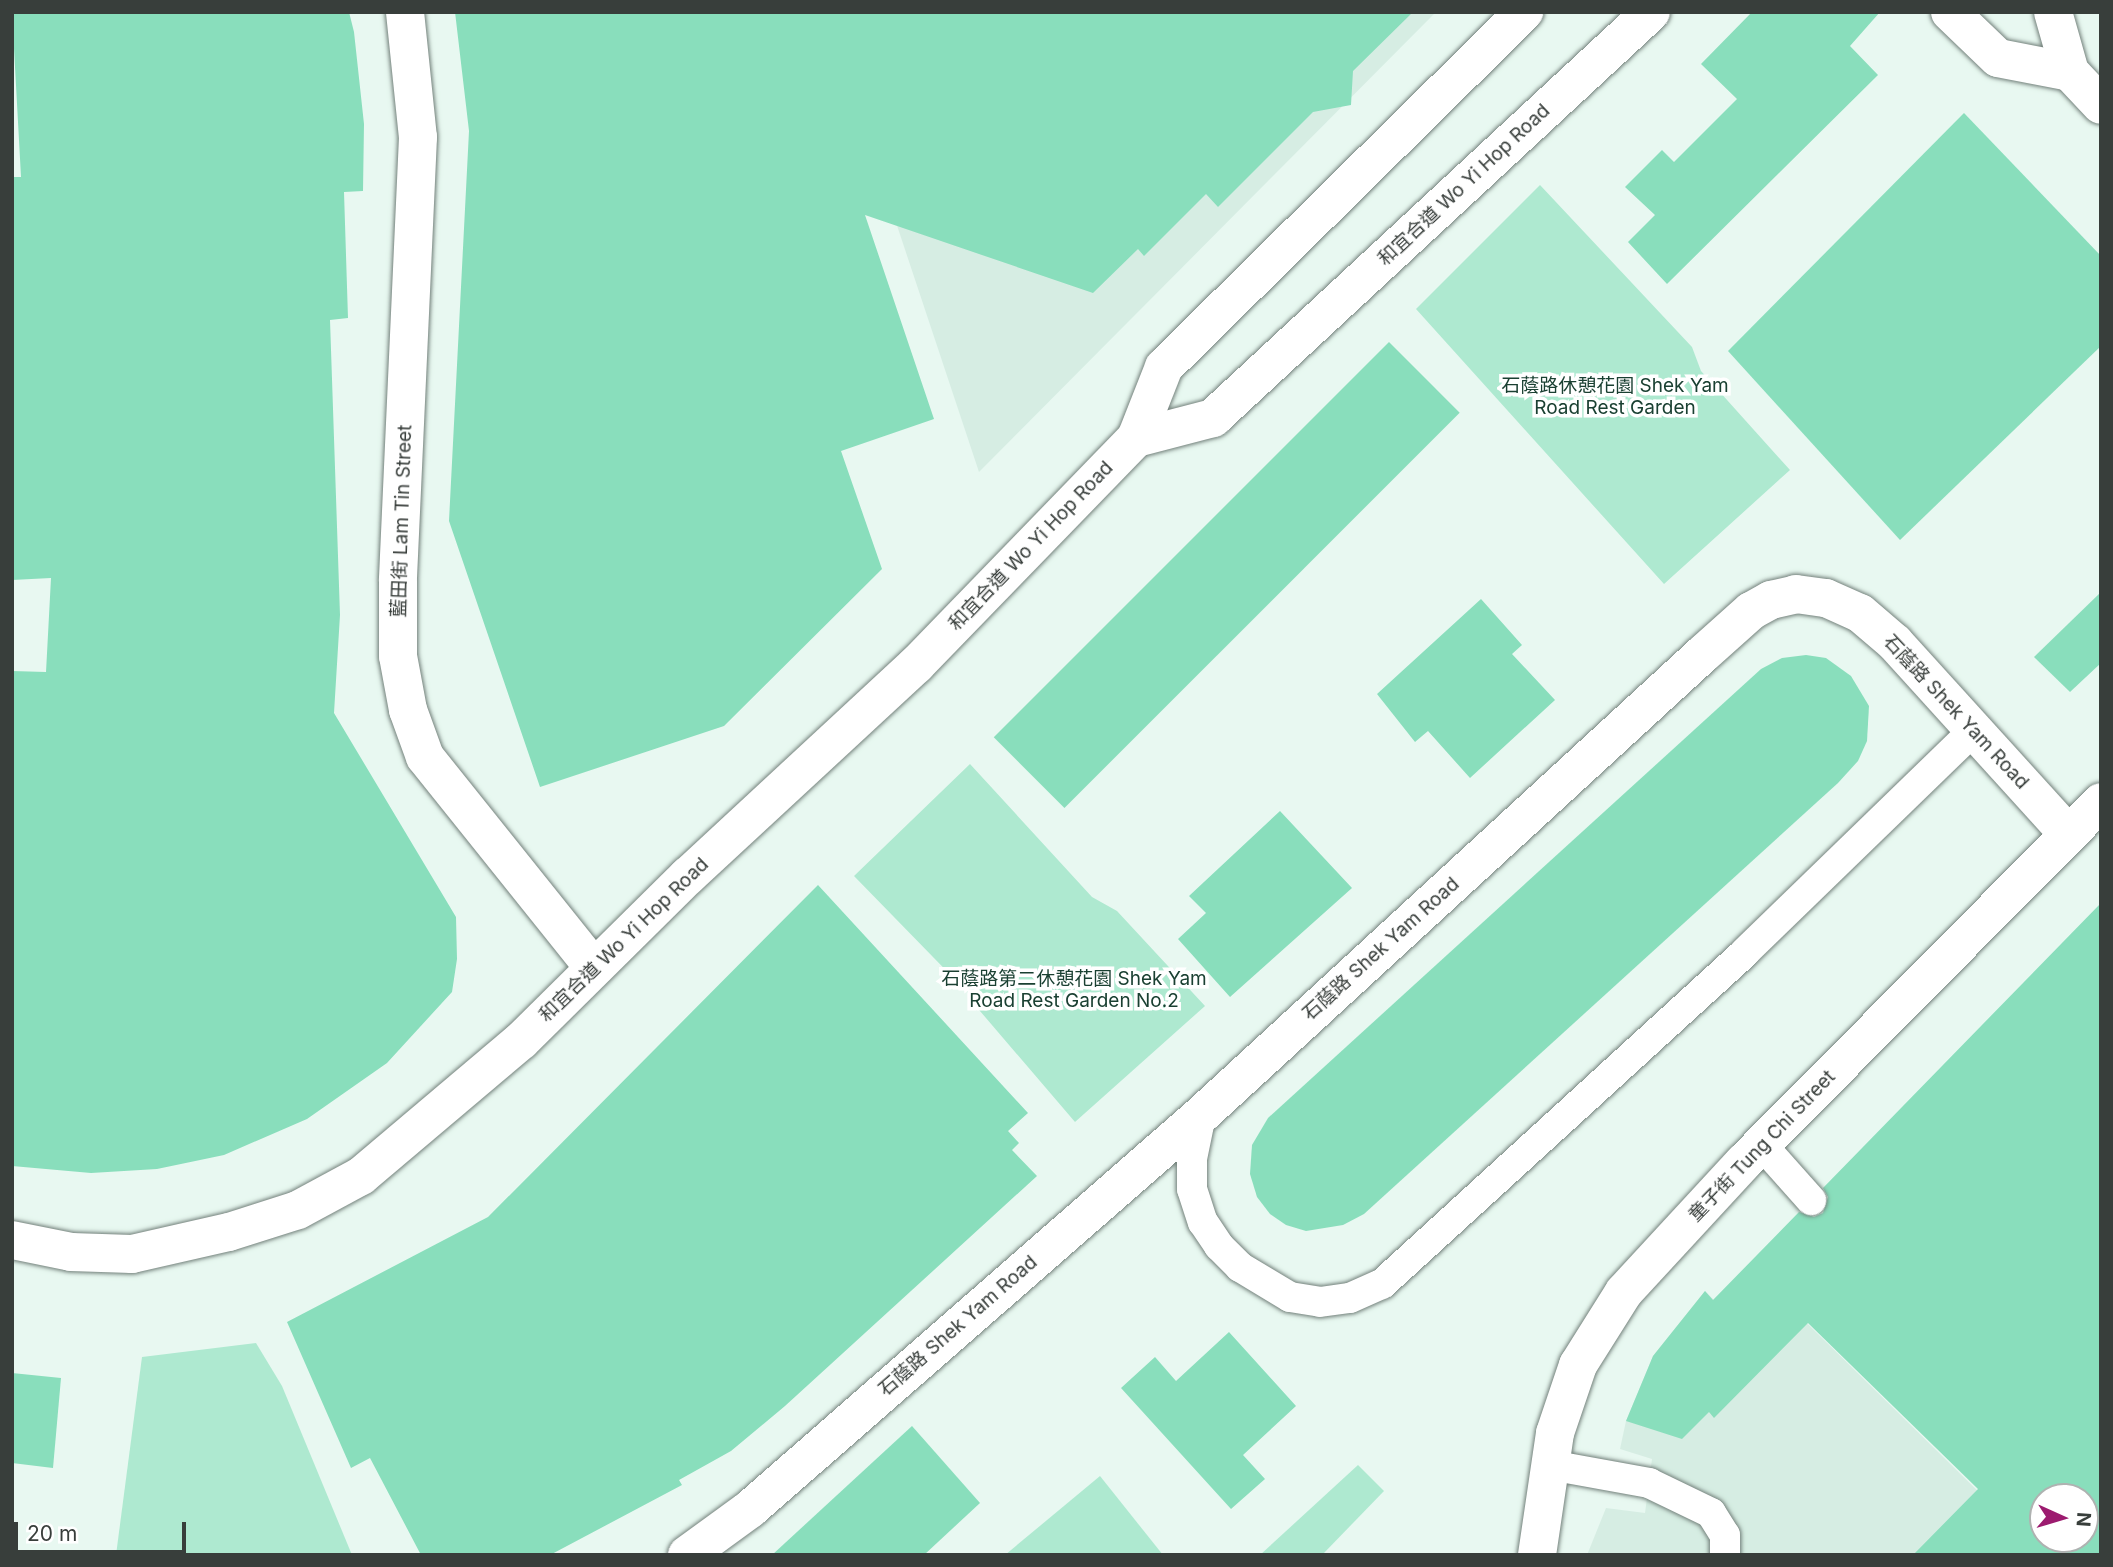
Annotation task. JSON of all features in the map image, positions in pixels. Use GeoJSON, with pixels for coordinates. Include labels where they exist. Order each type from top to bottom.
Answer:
{"type":"FeatureCollection","features":[{"type":"Feature","properties":{"kind":"street","name":"藍田街 Lam Tin Street"},"geometry":{"type":"LineString","coordinates":[[405,12],[418,137],[398,581],[398,656],[408,710],[425,757],[594,968]]}},
{"type":"Feature","properties":{"kind":"street","name":"和宜合道 Wo Yi Hop Road"},"geometry":{"type":"LineString","coordinates":[[12,1240],[71,1252],[132,1254],[229,1232],[298,1210],[361,1176],[521,1041],[594,968],[916,665],[1136,438],[1164,366],[1524,12]]}},
{"type":"Feature","properties":{"kind":"street","name":"和宜合道 Wo Yi Hop Road"},"geometry":{"type":"LineString","coordinates":[[1136,438],[1213,418],[1651,12]]}},
{"type":"Feature","properties":{"kind":"street"},"geometry":{"type":"LineString","coordinates":[[1950,12],[1998,58],[2070,72]]}},
{"type":"Feature","properties":{"kind":"street"},"geometry":{"type":"LineString","coordinates":[[2053,12],[2070,72],[2101,105]]}},
{"type":"Feature","properties":{"kind":"street","name":"石蔭路 Shek Yam Road"},"geometry":{"type":"LineString","coordinates":[[687,1555],[750,1509],[1201,1115],[1704,653],[1751,611],[1771,600],[1796,594],[1826,598],[1860,613],[1895,643],[2068,834]]}},
{"type":"Feature","properties":{"kind":"street","name":"童子街 Tung Chi Street"},"geometry":{"type":"LineString","coordinates":[[1537,1555],[1555,1433],[1578,1365],[1624,1292],[1762,1145],[2101,802]]}},
{"type":"Feature","properties":{"kind":"lane"},"geometry":{"type":"LineString","coordinates":[[1201,1115],[1192,1159],[1192,1189],[1202,1222],[1219,1246],[1240,1268],[1290,1297],[1320,1302],[1350,1298],[1382,1284],[1745,952],[1974,730]]}},
{"type":"Feature","properties":{"kind":"lane"},"geometry":{"type":"LineString","coordinates":[[1762,1145],[1811,1200]]}},
{"type":"Feature","properties":{"kind":"lane"},"geometry":{"type":"LineString","coordinates":[[1550,1465],[1649,1483],[1711,1513],[1725,1535],[1725,1555]]}},
{"type":"Feature","properties":{"kind":"shaded area"},"geometry":{"type":"Polygon","coordinates":[[[826,12],[1436,12],[979,472],[826,12]]]}},
{"type":"Feature","properties":{"kind":"shaded area"},"geometry":{"type":"Polygon","coordinates":[[[1767,1284],[2029,1541],[2029,1553],[2043,1555],[1587,1555],[1606,1508],[1645,1513],[1652,1459],[1620,1449],[1626,1421],[1653,1356],[1705,1291],[1732,1318],[1767,1284]]]}},
{"type":"Feature","properties":{"kind":"green space","name":"石蔭路休憩花園 Shek Yam Road Rest Garden"},"geometry":{"type":"Polygon","coordinates":[[[1540,185],[1692,347],[1701,371],[1790,470],[1664,584],[1416,309],[1540,185]]]}},
{"type":"Feature","properties":{"kind":"green space","name":"石蔭路第二休憩花園 Shek Yam Road Rest Garden No.2"},"geometry":{"type":"Polygon","coordinates":[[[970,764],[1092,897],[1117,911],[1205,1006],[1075,1122],[974,1004],[972,997],[854,876],[970,764]]]}},
{"type":"Feature","properties":{"kind":"green space"},"geometry":{"type":"Polygon","coordinates":[[[256,1343],[282,1386],[352,1555],[116,1555],[142,1357],[256,1343]]]}},
{"type":"Feature","properties":{"kind":"green space"},"geometry":{"type":"Polygon","coordinates":[[[1358,1465],[1384,1491],[1322,1555],[1260,1555],[1358,1465]]]}},
{"type":"Feature","properties":{"kind":"green space"},"geometry":{"type":"Polygon","coordinates":[[[1100,1476],[1163,1555],[1005,1555],[1100,1476]]]}},
{"type":"Feature","properties":{"kind":"building"},"geometry":{"type":"Polygon","coordinates":[[[12,12],[349,12],[354,32],[364,124],[363,191],[344,192],[348,318],[330,320],[340,615],[334,713],[456,917],[457,959],[452,992],[387,1063],[307,1119],[224,1155],[157,1169],[91,1173],[12,1166],[12,671],[46,672],[51,578],[12,580],[12,177],[21,177],[12,12]]]}},
{"type":"Feature","properties":{"kind":"building"},"geometry":{"type":"Polygon","coordinates":[[[455,12],[1413,12],[1353,71],[1351,105],[1313,112],[1218,207],[1206,194],[1144,256],[1138,249],[1093,293],[865,215],[934,419],[841,451],[882,569],[724,726],[540,787],[449,521],[469,131],[455,12]]]}},
{"type":"Feature","properties":{"kind":"building"},"geometry":{"type":"Polygon","coordinates":[[[1752,12],[1880,12],[1850,46],[1878,75],[1667,284],[1628,242],[1655,215],[1625,187],[1662,150],[1674,162],[1737,99],[1701,64],[1752,12]]]}},
{"type":"Feature","properties":{"kind":"building"},"geometry":{"type":"Polygon","coordinates":[[[1964,113],[2101,256],[2101,346],[1900,540],[1728,351],[1964,113]]]}},
{"type":"Feature","properties":{"kind":"building"},"geometry":{"type":"Polygon","coordinates":[[[1389,342],[1460,413],[1064,808],[994,737],[1389,342]]]}},
{"type":"Feature","properties":{"kind":"building"},"geometry":{"type":"Polygon","coordinates":[[[2101,592],[2101,663],[2070,692],[2034,657],[2101,592]]]}},
{"type":"Feature","properties":{"kind":"building"},"geometry":{"type":"Polygon","coordinates":[[[1481,599],[1522,645],[1512,654],[1555,700],[1470,778],[1428,731],[1415,742],[1377,694],[1481,599]]]}},
{"type":"Feature","properties":{"kind":"building"},"geometry":{"type":"Polygon","coordinates":[[[1806,655],[1826,658],[1851,676],[1869,706],[1867,741],[1858,761],[1838,783],[1364,1214],[1343,1225],[1306,1231],[1286,1225],[1270,1214],[1257,1197],[1250,1174],[1252,1145],[1268,1118],[1761,669],[1782,658],[1806,655]]]}},
{"type":"Feature","properties":{"kind":"building"},"geometry":{"type":"Polygon","coordinates":[[[1280,811],[1352,888],[1230,997],[1178,939],[1206,913],[1189,896],[1280,811]]]}},
{"type":"Feature","properties":{"kind":"building"},"geometry":{"type":"Polygon","coordinates":[[[818,885],[1028,1113],[1008,1131],[1019,1143],[1012,1150],[1037,1176],[785,1406],[731,1451],[679,1480],[682,1485],[550,1555],[421,1555],[370,1458],[351,1468],[287,1322],[488,1217],[818,885]]]}},
{"type":"Feature","properties":{"kind":"building"},"geometry":{"type":"Polygon","coordinates":[[[2101,903],[2101,1555],[1913,1555],[1978,1489],[1808,1323],[1714,1418],[1709,1412],[1682,1439],[1626,1421],[1653,1356],[1705,1291],[1713,1300],[1799,1212],[1814,1217],[1823,1213],[1828,1197],[1823,1188],[2101,903]]]}},
{"type":"Feature","properties":{"kind":"building"},"geometry":{"type":"Polygon","coordinates":[[[1229,1332],[1296,1406],[1243,1455],[1265,1479],[1231,1509],[1121,1388],[1155,1357],[1176,1381],[1229,1332]]]}},
{"type":"Feature","properties":{"kind":"building"},"geometry":{"type":"Polygon","coordinates":[[[12,1373],[61,1378],[53,1468],[12,1463],[12,1373]]]}},
{"type":"Feature","properties":{"kind":"building"},"geometry":{"type":"Polygon","coordinates":[[[912,1426],[980,1503],[924,1555],[772,1555],[912,1426]]]}}]}
